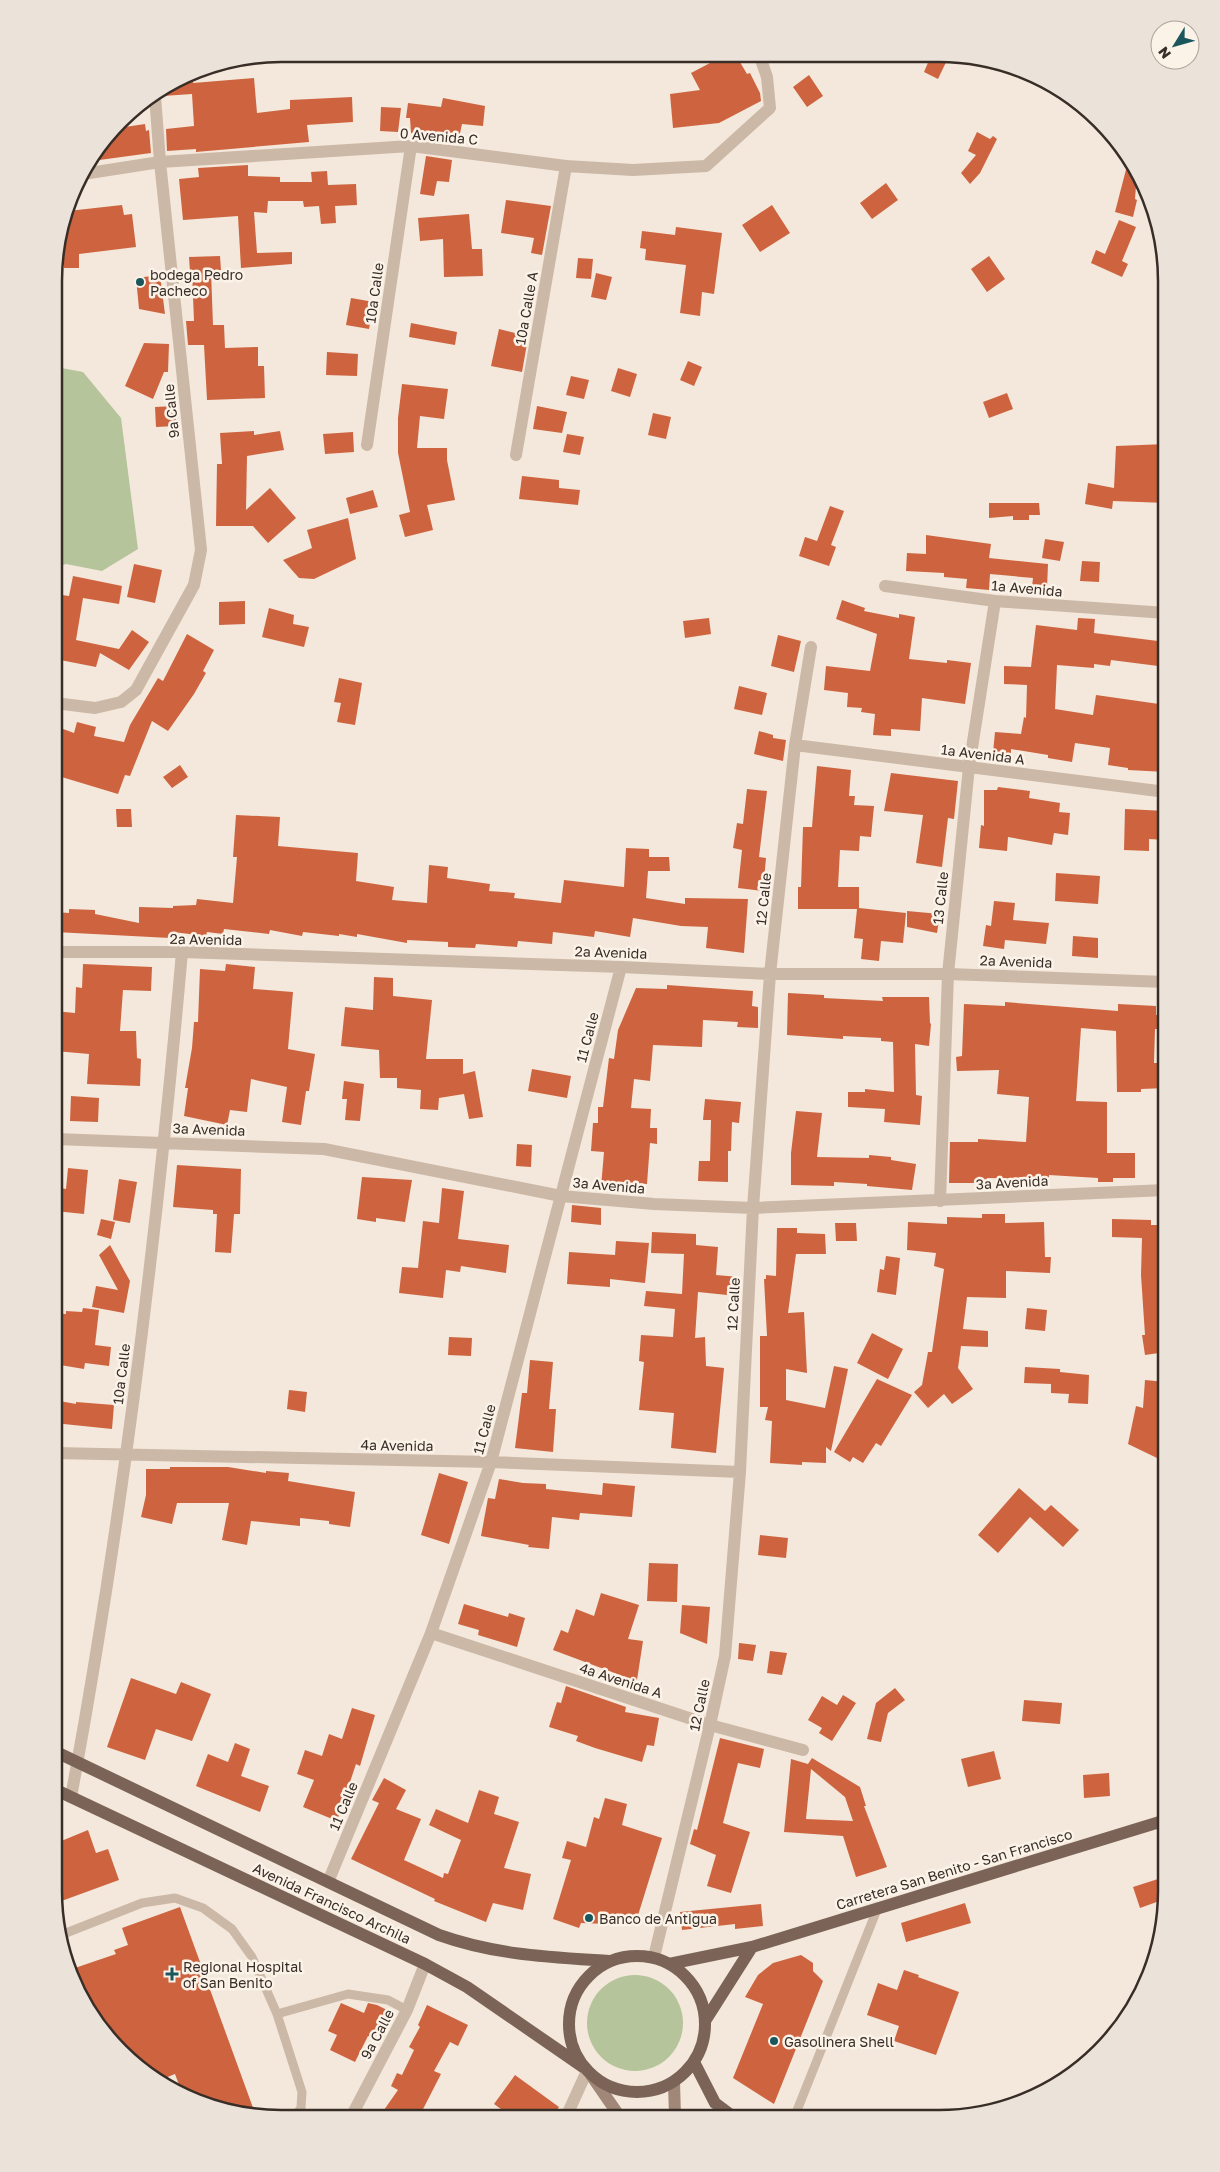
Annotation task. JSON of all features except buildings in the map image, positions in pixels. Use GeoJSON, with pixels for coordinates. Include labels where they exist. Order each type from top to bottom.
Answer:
{"type":"FeatureCollection","features":[{"type":"Feature","properties":{"kind":"main road","name":"Avenida Francisco Archila"},"geometry":{"type":"LineString","coordinates":[[62,1755],[439,1935],[458,1942],[516,1954],[609,1961]]}},
{"type":"Feature","properties":{"kind":"main road","name":"Avenida Francisco Archila"},"geometry":{"type":"LineString","coordinates":[[62,1793],[426,1964],[467,1987],[587,2071]]}},
{"type":"Feature","properties":{"kind":"main road","name":"Carretera San Benito - San Francisco"},"geometry":{"type":"LineString","coordinates":[[669,1964],[752,1947],[1158,1822]]}},
{"type":"Feature","properties":{"kind":"main road"},"geometry":{"type":"LineString","coordinates":[[705,2021],[752,1947]]}},
{"type":"Feature","properties":{"kind":"main road"},"geometry":{"type":"LineString","coordinates":[[587,2071],[606,2085],[623,2091],[640,2092],[658,2089],[674,2082],[694,2062],[700,2049],[705,2021],[702,2004],[694,1987],[683,1974],[669,1964],[654,1957],[639,1955],[623,1956],[609,1961],[586,1976],[572,2000],[568,2027],[575,2053],[587,2071],[615,2110]]}},
{"type":"Feature","properties":{"kind":"main road"},"geometry":{"type":"LineString","coordinates":[[694,2062],[715,2103],[724,2110]]}},
{"type":"Feature","properties":{"kind":"main road"},"geometry":{"type":"LineString","coordinates":[[674,2082],[675,2110]]}},
{"type":"Feature","properties":{"kind":"street","name":"0 Avenida C"},"geometry":{"type":"LineString","coordinates":[[92,173],[160,162],[411,146],[566,166],[633,170],[706,166],[770,108],[767,77],[762,62]]}},
{"type":"Feature","properties":{"kind":"street","name":"9a Calle"},"geometry":{"type":"LineString","coordinates":[[62,704],[95,708],[121,702],[136,690],[194,585],[201,550],[155,103]]}},
{"type":"Feature","properties":{"kind":"street","name":"10a Calle"},"geometry":{"type":"LineString","coordinates":[[367,445],[411,146]]}},
{"type":"Feature","properties":{"kind":"street","name":"10a Calle A"},"geometry":{"type":"LineString","coordinates":[[516,455],[566,166]]}},
{"type":"Feature","properties":{"kind":"street","name":"1a Avenida"},"geometry":{"type":"LineString","coordinates":[[885,586],[995,601],[1158,612]]}},
{"type":"Feature","properties":{"kind":"street","name":"13 Calle"},"geometry":{"type":"LineString","coordinates":[[940,1201],[948,974],[969,767],[995,601]]}},
{"type":"Feature","properties":{"kind":"street","name":"12 Calle"},"geometry":{"type":"LineString","coordinates":[[654,1957],[710,1725],[724,1656],[740,1472],[754,1208],[770,974],[795,745],[811,647]]}},
{"type":"Feature","properties":{"kind":"street","name":"1a Avenida A"},"geometry":{"type":"LineString","coordinates":[[795,745],[1158,791]]}},
{"type":"Feature","properties":{"kind":"street","name":"2a Avenida"},"geometry":{"type":"LineString","coordinates":[[62,952],[182,952],[770,974],[948,974],[1158,982]]}},
{"type":"Feature","properties":{"kind":"street","name":"10a Calle"},"geometry":{"type":"LineString","coordinates":[[71,1797],[127,1454],[165,1142],[182,952]]}},
{"type":"Feature","properties":{"kind":"street","name":"11 Calle"},"geometry":{"type":"LineString","coordinates":[[328,1882],[432,1633],[491,1462],[621,967]]}},
{"type":"Feature","properties":{"kind":"street","name":"3a Avenida"},"geometry":{"type":"LineString","coordinates":[[62,1139],[324,1149],[561,1196],[654,1204],[754,1208],[1158,1190]]}},
{"type":"Feature","properties":{"kind":"street","name":"4a Avenida"},"geometry":{"type":"LineString","coordinates":[[62,1453],[491,1462],[740,1472]]}},
{"type":"Feature","properties":{"kind":"street","name":"4a Avenida A"},"geometry":{"type":"LineString","coordinates":[[432,1633],[710,1725],[803,1750]]}},
{"type":"Feature","properties":{"kind":"street","name":"9a Calle"},"geometry":{"type":"LineString","coordinates":[[353,2110],[407,2010],[426,1964]]}},
{"type":"Feature","properties":{"kind":"street"},"geometry":{"type":"LineString","coordinates":[[569,2110],[587,2071]]}},
{"type":"Feature","properties":{"kind":"lane"},"geometry":{"type":"LineString","coordinates":[[67,1934],[142,1903],[175,1898],[203,1908],[232,1929],[252,1957],[277,2014],[302,2092],[299,2110]]}},
{"type":"Feature","properties":{"kind":"lane"},"geometry":{"type":"LineString","coordinates":[[797,2110],[878,1907]]}},
{"type":"Feature","properties":{"kind":"lane"},"geometry":{"type":"LineString","coordinates":[[277,2014],[348,1994],[388,2000],[407,2010]]}},
{"type":"Feature","properties":{"kind":"green space"},"geometry":{"type":"Polygon","coordinates":[[[62,368],[83,372],[121,418],[138,549],[102,571],[66,564],[62,565],[62,368]]]}},
{"type":"Feature","properties":{"kind":"green space"},"geometry":{"type":"Polygon","coordinates":[[[635,1975],[653,1978],[669,1989],[680,2005],[683,2023],[680,2041],[669,2057],[653,2068],[635,2071],[617,2068],[601,2057],[590,2041],[587,2023],[590,2005],[601,1989],[617,1978],[635,1975]]]}},
{"type":"Feature","properties":{"kind":"place","name":"bodega Pedro Pacheco"},"geometry":{"type":"Point","coordinates":[140,282]}},
{"type":"Feature","properties":{"kind":"place","name":"Banco de Antigua"},"geometry":{"type":"Point","coordinates":[589,1918]}},
{"type":"Feature","properties":{"kind":"place","name":"Regional Hospital of San Benito"},"geometry":{"type":"Point","coordinates":[172,1974]}},
{"type":"Feature","properties":{"kind":"place","name":"Gasolinera Shell"},"geometry":{"type":"Point","coordinates":[774,2041]}}]}
